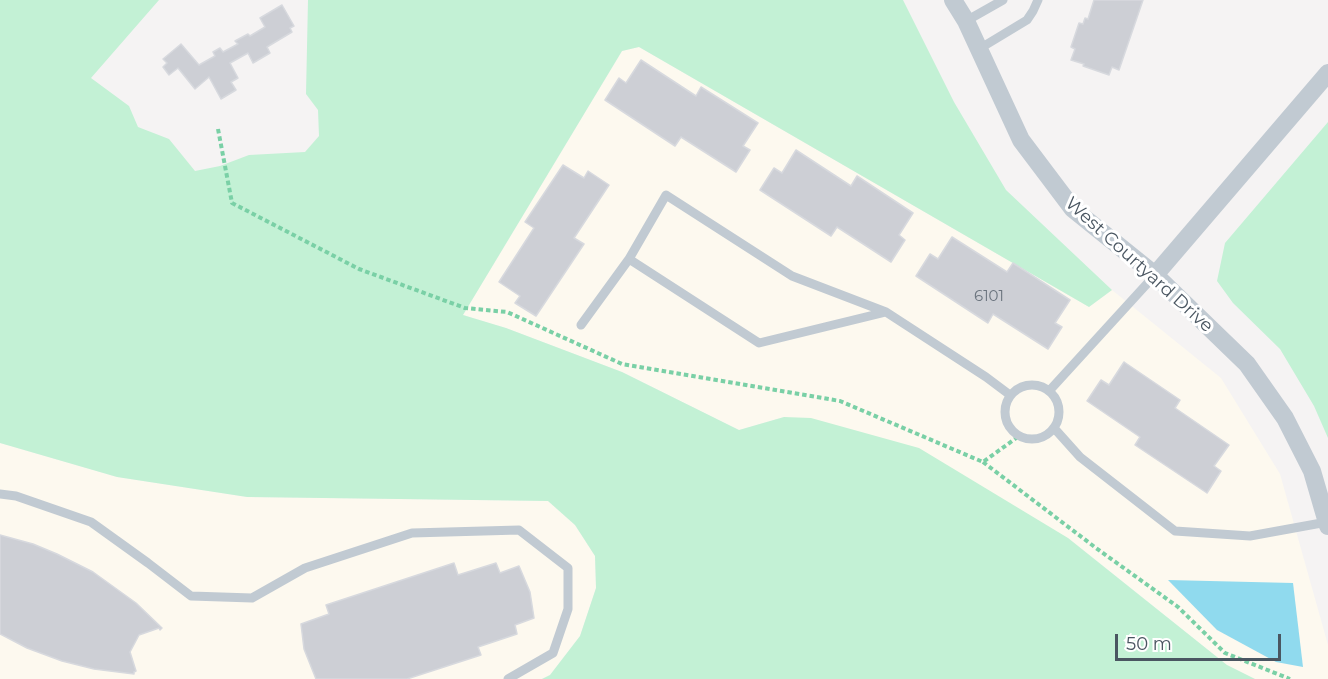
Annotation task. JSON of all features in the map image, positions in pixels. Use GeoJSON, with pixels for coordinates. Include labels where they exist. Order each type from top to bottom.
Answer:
{"type":"FeatureCollection","features":[{"type":"Feature","properties":{"kind":"street","name":"West Courtyard Drive"},"geometry":{"type":"LineString","coordinates":[[952,0],[966,21],[1021,140],[1073,209],[1155,275],[1247,364],[1285,418],[1312,471],[1327,524]]}},
{"type":"Feature","properties":{"kind":"street"},"geometry":{"type":"LineString","coordinates":[[1155,275],[1328,73]]}},
{"type":"Feature","properties":{"kind":"lane"},"geometry":{"type":"LineString","coordinates":[[966,21],[1004,0]]}},
{"type":"Feature","properties":{"kind":"lane"},"geometry":{"type":"LineString","coordinates":[[979,49],[1027,20],[1038,0]]}},
{"type":"Feature","properties":{"kind":"lane"},"geometry":{"type":"LineString","coordinates":[[581,325],[629,259],[666,195],[792,276],[886,312],[1010,395]]}},
{"type":"Feature","properties":{"kind":"lane"},"geometry":{"type":"LineString","coordinates":[[629,259],[759,343],[886,312]]}},
{"type":"Feature","properties":{"kind":"lane"},"geometry":{"type":"LineString","coordinates":[[1050,390],[1155,275]]}},
{"type":"Feature","properties":{"kind":"lane"},"geometry":{"type":"LineString","coordinates":[[1029,384],[1040,385],[1050,390],[1057,398],[1060,408],[1059,419],[1049,434],[1042,438],[1026,439],[1013,431],[1005,418],[1006,402],[1010,395],[1018,388],[1029,384]]}},
{"type":"Feature","properties":{"kind":"lane"},"geometry":{"type":"LineString","coordinates":[[1054,428],[1080,457],[1175,531],[1250,536],[1327,524]]}},
{"type":"Feature","properties":{"kind":"lane"},"geometry":{"type":"LineString","coordinates":[[0,494],[16,496],[91,522],[191,596],[252,598],[305,568],[412,533],[519,530],[568,568],[567,609],[553,654],[508,679]]}},
{"type":"Feature","properties":{"kind":"path"},"geometry":{"type":"LineString","coordinates":[[983,462],[1178,607],[1225,653],[1290,679]]}},
{"type":"Feature","properties":{"kind":"shaded area"},"geometry":{"type":"Polygon","coordinates":[[[639,47],[1089,307],[1112,290],[1221,378],[1280,474],[1328,645],[1328,679],[1255,679],[1227,665],[1068,538],[784,417],[739,430],[622,372],[506,328],[463,315],[622,51],[639,47]]]}},
{"type":"Feature","properties":{"kind":"shaded area"},"geometry":{"type":"Polygon","coordinates":[[[0,443],[117,477],[247,497],[548,501],[575,525],[595,556],[596,588],[580,636],[550,675],[542,679],[0,679],[0,443]]]}},
{"type":"Feature","properties":{"kind":"green space"},"geometry":{"type":"Polygon","coordinates":[[[0,0],[159,0],[91,78],[129,106],[138,127],[169,139],[195,171],[220,166],[249,155],[305,152],[319,136],[318,110],[306,94],[308,0],[903,0],[954,102],[1006,190],[1112,290],[1089,307],[639,47],[622,51],[463,315],[506,328],[622,372],[739,430],[784,417],[811,418],[919,448],[1068,538],[1227,665],[1255,679],[542,679],[550,675],[580,636],[596,588],[595,556],[575,525],[548,501],[247,497],[117,477],[0,443],[0,0]]]}},
{"type":"Feature","properties":{"kind":"green space"},"geometry":{"type":"Polygon","coordinates":[[[1328,122],[1328,438],[1314,406],[1280,349],[1233,303],[1217,281],[1225,243],[1328,122]]]}},
{"type":"Feature","properties":{"kind":"water"},"geometry":{"type":"Polygon","coordinates":[[[1168,580],[1293,583],[1303,667],[1276,662],[1217,630],[1168,580]]]}},
{"type":"Feature","properties":{"kind":"building"},"geometry":{"type":"Polygon","coordinates":[[[1094,0],[1143,0],[1119,70],[1112,67],[1109,75],[1071,60],[1075,49],[1071,47],[1079,23],[1083,24],[1085,18],[1088,19],[1094,0]]]}},
{"type":"Feature","properties":{"kind":"building"},"geometry":{"type":"Polygon","coordinates":[[[282,5],[294,26],[290,28],[292,32],[267,47],[270,53],[253,63],[248,53],[230,63],[238,78],[231,82],[236,90],[221,99],[209,77],[195,89],[178,68],[169,75],[163,67],[167,63],[163,59],[181,44],[199,65],[215,56],[213,52],[220,48],[223,52],[238,44],[235,41],[248,34],[250,36],[265,27],[260,18],[282,5]]]}},
{"type":"Feature","properties":{"kind":"building"},"geometry":{"type":"Polygon","coordinates":[[[641,60],[696,96],[701,87],[758,123],[743,146],[750,150],[736,172],[681,137],[675,146],[605,100],[619,78],[626,83],[641,60]]]}},
{"type":"Feature","properties":{"kind":"building"},"geometry":{"type":"Polygon","coordinates":[[[796,150],[851,186],[857,176],[913,213],[899,235],[905,240],[891,262],[837,227],[831,236],[760,190],[774,168],[782,173],[796,150]]]}},
{"type":"Feature","properties":{"kind":"building"},"geometry":{"type":"Polygon","coordinates":[[[563,165],[584,178],[588,171],[609,185],[574,238],[584,244],[536,316],[515,303],[520,296],[499,282],[534,228],[525,222],[563,165]]]}},
{"type":"Feature","properties":{"kind":"building"},"geometry":{"type":"Polygon","coordinates":[[[952,237],[1007,272],[1013,263],[1070,300],[1055,323],[1062,327],[1048,349],[993,314],[988,323],[916,276],[930,254],[938,259],[952,237]]]}},
{"type":"Feature","properties":{"kind":"building"},"geometry":{"type":"Polygon","coordinates":[[[1124,362],[1180,400],[1175,408],[1229,445],[1214,466],[1221,471],[1207,493],[1135,445],[1140,437],[1087,401],[1101,380],[1109,385],[1124,362]]]}},
{"type":"Feature","properties":{"kind":"building"},"geometry":{"type":"Polygon","coordinates":[[[0,535],[33,544],[93,572],[136,603],[162,628],[139,635],[130,652],[136,671],[134,674],[94,669],[62,661],[27,648],[0,634],[0,535]]]}},
{"type":"Feature","properties":{"kind":"building"},"geometry":{"type":"Polygon","coordinates":[[[454,563],[458,575],[496,563],[500,573],[519,566],[530,592],[534,618],[515,625],[517,634],[478,647],[481,655],[407,679],[316,679],[304,649],[301,624],[329,614],[326,605],[454,563]]]}}]}
